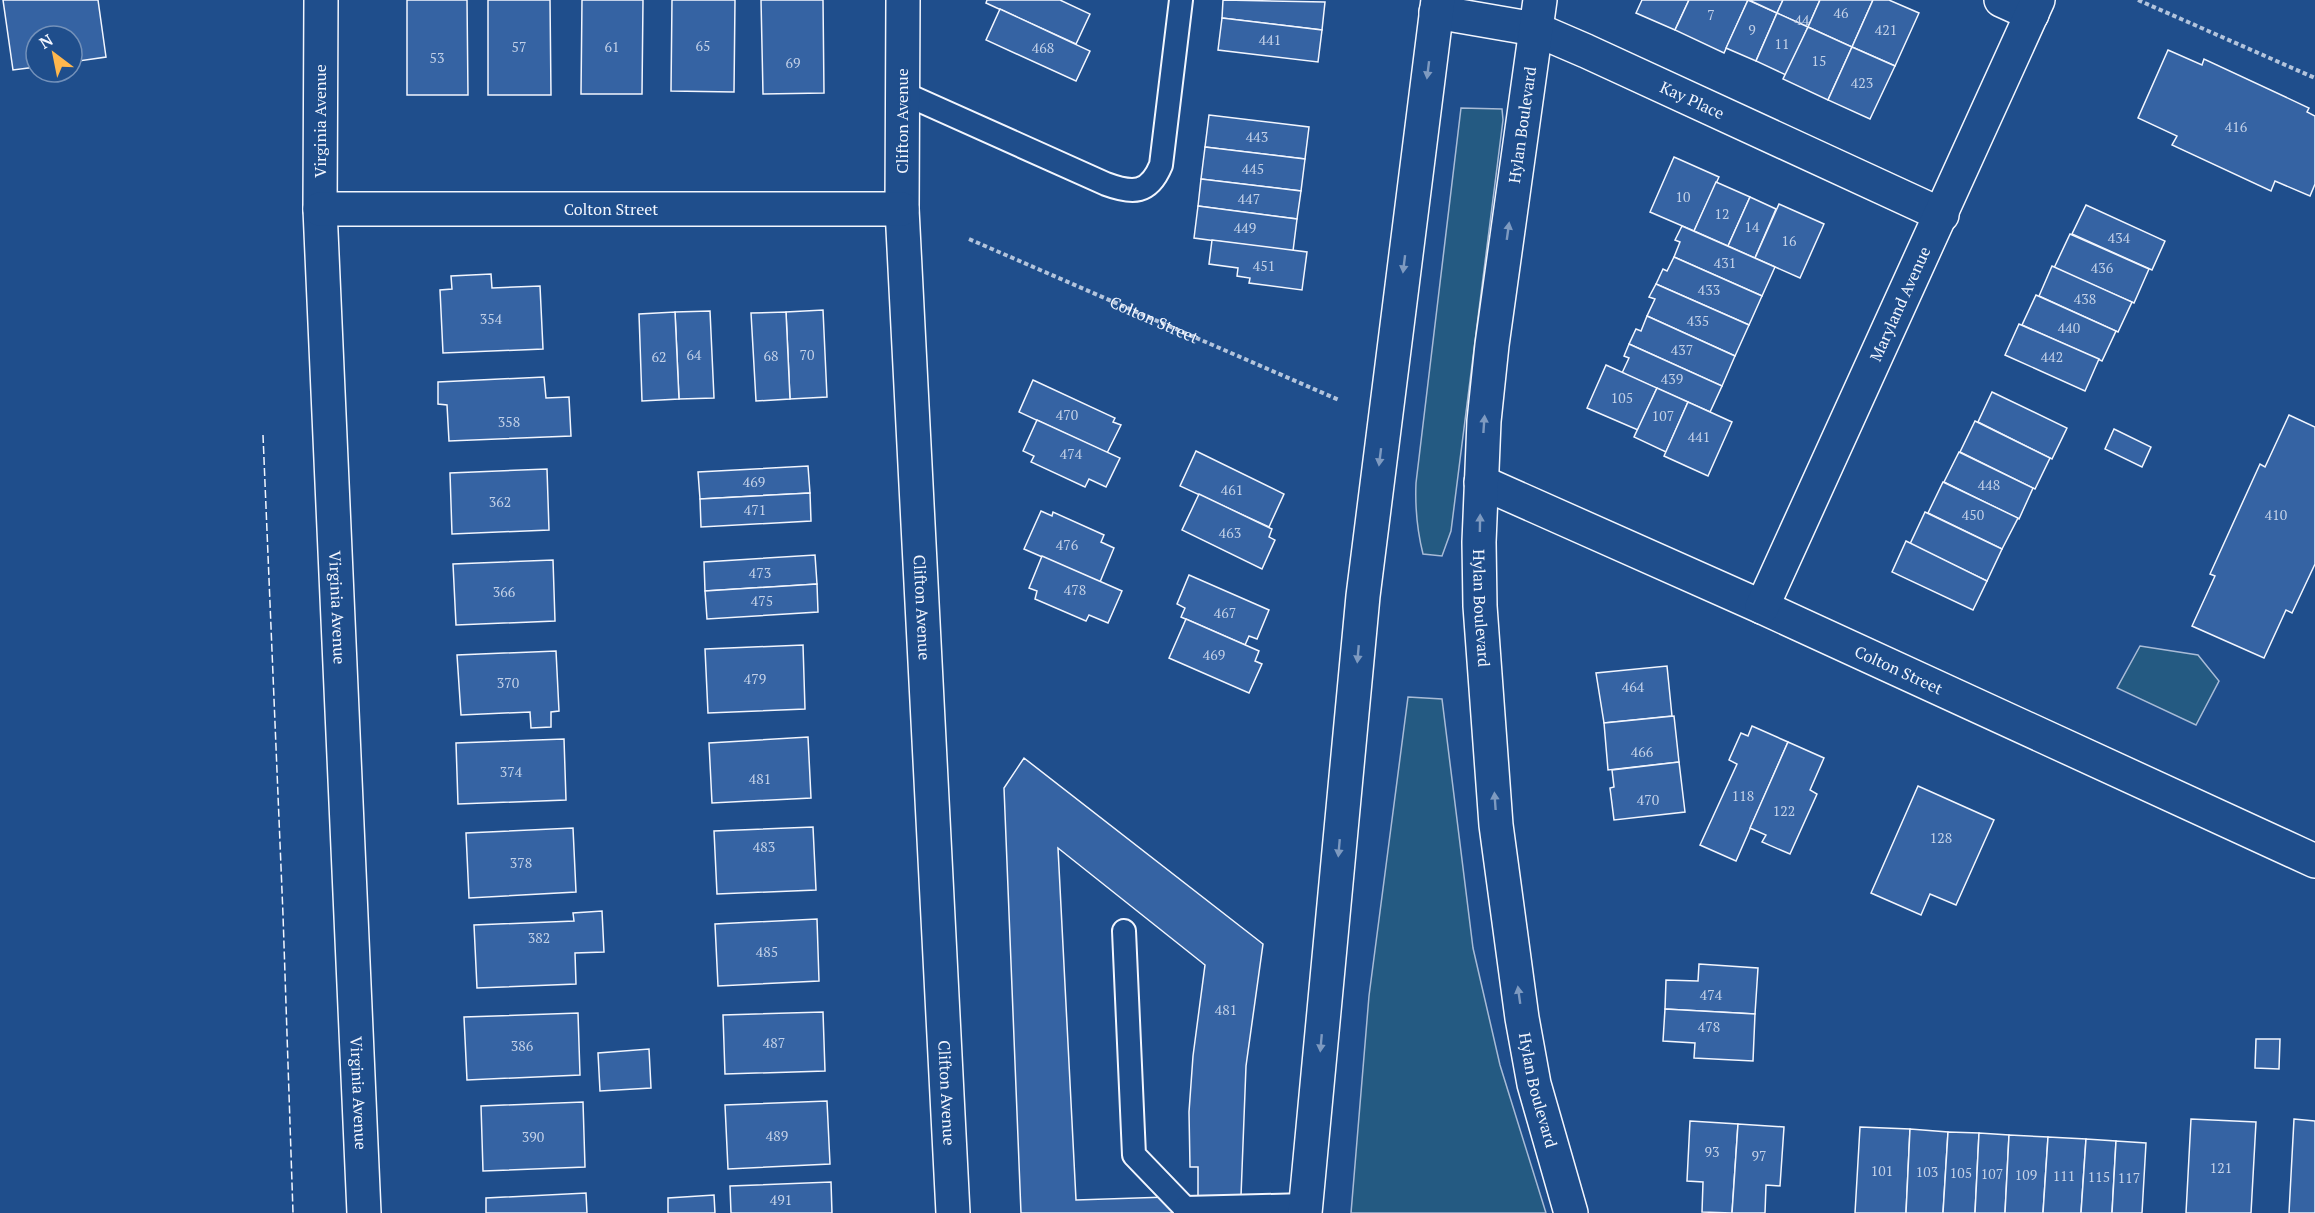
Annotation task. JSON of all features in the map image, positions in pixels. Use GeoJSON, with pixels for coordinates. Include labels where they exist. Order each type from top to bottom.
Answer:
{"type":"FeatureCollection","features":[{"type":"Feature","properties":{"kind":"street","name":"Virginia Avenue"},"geometry":{"type":"LineString","coordinates":[[321,0],[320,208],[364,1213]]}},
{"type":"Feature","properties":{"kind":"street","name":"Clifton Avenue"},"geometry":{"type":"LineString","coordinates":[[903,0],[902,209],[953,1213]]}},
{"type":"Feature","properties":{"kind":"street"},"geometry":{"type":"LineString","coordinates":[[2001,0],[2035,7]]}},
{"type":"Feature","properties":{"kind":"street"},"geometry":{"type":"LineString","coordinates":[[1306,1209],[1363,596],[1437,6]]}},
{"type":"Feature","properties":{"kind":"street","name":"Kay Place"},"geometry":{"type":"LineString","coordinates":[[1437,6],[1537,15],[1587,51],[1942,215]]}},
{"type":"Feature","properties":{"kind":"street","name":"Maryland Avenue"},"geometry":{"type":"LineString","coordinates":[[1762,607],[2035,7]]}},
{"type":"Feature","properties":{"kind":"street","name":"Hylan Boulevard"},"geometry":{"type":"LineString","coordinates":[[1537,15],[1492,345],[1481,483],[1480,606],[1496,825],[1519,996],[1534,1084],[1571,1213]]}},
{"type":"Feature","properties":{"kind":"street","name":"Colton Street"},"geometry":{"type":"LineString","coordinates":[[320,208],[902,209]]}},
{"type":"Feature","properties":{"kind":"street","name":"Colton Street"},"geometry":{"type":"LineString","coordinates":[[1481,483],[1762,607],[2315,861]]}},
{"type":"Feature","properties":{"kind":"lane"},"geometry":{"type":"LineString","coordinates":[[903,93],[1106,184],[1124,191],[1142,189],[1156,178],[1161,165],[1181,0]]}},
{"type":"Feature","properties":{"kind":"lane"},"geometry":{"type":"LineString","coordinates":[[1125,931],[1134,1155],[1185,1211],[1306,1209]]}},
{"type":"Feature","properties":{"kind":"path"},"geometry":{"type":"LineString","coordinates":[[2138,0],[2315,78]]}},
{"type":"Feature","properties":{"kind":"path","name":"Colton Street"},"geometry":{"type":"LineString","coordinates":[[969,239],[1340,400]]}},
{"type":"Feature","properties":{"kind":"shaded area"},"geometry":{"type":"Polygon","coordinates":[[[1461,108],[1502,109],[1503,120],[1451,531],[1442,556],[1423,554],[1417,518],[1416,483],[1461,108]]]}},
{"type":"Feature","properties":{"kind":"shaded area"},"geometry":{"type":"Polygon","coordinates":[[[2140,646],[2198,655],[2219,681],[2196,725],[2117,688],[2140,646]]]}},
{"type":"Feature","properties":{"kind":"shaded area"},"geometry":{"type":"Polygon","coordinates":[[[1408,697],[1442,699],[1473,948],[1500,1065],[1546,1213],[1351,1213],[1369,996],[1408,697]]]}},
{"type":"Feature","properties":{"kind":"building"},"geometry":{"type":"Polygon","coordinates":[[[3,0],[98,0],[106,57],[84,60],[84,24],[24,24],[24,69],[13,70],[3,0]]]}},
{"type":"Feature","properties":{"kind":"building"},"geometry":{"type":"Polygon","coordinates":[[[407,0],[467,0],[468,95],[407,95],[407,0]]]}},
{"type":"Feature","properties":{"kind":"building"},"geometry":{"type":"Polygon","coordinates":[[[488,0],[550,0],[551,95],[488,95],[488,0]]]}},
{"type":"Feature","properties":{"kind":"building"},"geometry":{"type":"Polygon","coordinates":[[[582,0],[643,0],[642,94],[581,94],[582,0]]]}},
{"type":"Feature","properties":{"kind":"building"},"geometry":{"type":"Polygon","coordinates":[[[672,0],[735,0],[734,92],[671,91],[672,0]]]}},
{"type":"Feature","properties":{"kind":"building"},"geometry":{"type":"Polygon","coordinates":[[[761,0],[823,0],[824,93],[763,94],[761,0]]]}},
{"type":"Feature","properties":{"kind":"building"},"geometry":{"type":"Polygon","coordinates":[[[987,0],[1060,0],[1090,14],[1076,44],[986,3],[987,0]]]}},
{"type":"Feature","properties":{"kind":"building"},"geometry":{"type":"Polygon","coordinates":[[[1223,0],[1325,2],[1322,30],[1222,18],[1223,0]]]}},
{"type":"Feature","properties":{"kind":"building"},"geometry":{"type":"Polygon","coordinates":[[[1642,0],[1689,0],[1675,30],[1636,13],[1642,0]]]}},
{"type":"Feature","properties":{"kind":"building"},"geometry":{"type":"Polygon","coordinates":[[[1689,0],[1748,0],[1724,53],[1675,30],[1689,0]]]}},
{"type":"Feature","properties":{"kind":"building"},"geometry":{"type":"Polygon","coordinates":[[[1748,0],[1777,13],[1756,61],[1726,48],[1748,0]]]}},
{"type":"Feature","properties":{"kind":"building"},"geometry":{"type":"Polygon","coordinates":[[[1749,0],[1783,0],[1777,13],[1749,0]]]}},
{"type":"Feature","properties":{"kind":"building"},"geometry":{"type":"Polygon","coordinates":[[[1783,0],[1820,0],[1808,27],[1777,13],[1783,0]]]}},
{"type":"Feature","properties":{"kind":"building"},"geometry":{"type":"Polygon","coordinates":[[[1820,0],[1873,0],[1852,47],[1808,27],[1820,0]]]}},
{"type":"Feature","properties":{"kind":"building"},"geometry":{"type":"Polygon","coordinates":[[[1873,0],[1889,0],[1919,13],[1895,66],[1852,47],[1873,0]]]}},
{"type":"Feature","properties":{"kind":"building"},"geometry":{"type":"Polygon","coordinates":[[[1000,9],[1090,51],[1076,81],[986,40],[1000,9]]]}},
{"type":"Feature","properties":{"kind":"building"},"geometry":{"type":"Polygon","coordinates":[[[1777,13],[1808,27],[1786,75],[1756,61],[1777,13]]]}},
{"type":"Feature","properties":{"kind":"building"},"geometry":{"type":"Polygon","coordinates":[[[1222,18],[1322,30],[1318,62],[1218,50],[1222,18]]]}},
{"type":"Feature","properties":{"kind":"building"},"geometry":{"type":"Polygon","coordinates":[[[1808,27],[1852,47],[1828,100],[1783,79],[1808,27]]]}},
{"type":"Feature","properties":{"kind":"building"},"geometry":{"type":"Polygon","coordinates":[[[1852,47],[1895,66],[1870,119],[1828,100],[1852,47]]]}},
{"type":"Feature","properties":{"kind":"building"},"geometry":{"type":"Polygon","coordinates":[[[2168,50],[2202,65],[2204,59],[2309,108],[2307,112],[2315,116],[2315,184],[2310,196],[2275,181],[2271,191],[2172,145],[2177,136],[2138,118],[2168,50]]]}},
{"type":"Feature","properties":{"kind":"building"},"geometry":{"type":"Polygon","coordinates":[[[1209,115],[1309,127],[1305,159],[1205,147],[1209,115]]]}},
{"type":"Feature","properties":{"kind":"building"},"geometry":{"type":"Polygon","coordinates":[[[1205,147],[1305,159],[1301,191],[1201,179],[1205,147]]]}},
{"type":"Feature","properties":{"kind":"building"},"geometry":{"type":"Polygon","coordinates":[[[1674,157],[1719,177],[1694,231],[1650,212],[1674,157]]]}},
{"type":"Feature","properties":{"kind":"building"},"geometry":{"type":"Polygon","coordinates":[[[1201,179],[1301,191],[1297,219],[1198,206],[1201,179]]]}},
{"type":"Feature","properties":{"kind":"building"},"geometry":{"type":"Polygon","coordinates":[[[1716,182],[1750,197],[1728,246],[1694,231],[1716,182]]]}},
{"type":"Feature","properties":{"kind":"building"},"geometry":{"type":"Polygon","coordinates":[[[1750,197],[1776,209],[1755,258],[1728,246],[1750,197]]]}},
{"type":"Feature","properties":{"kind":"building"},"geometry":{"type":"Polygon","coordinates":[[[1779,204],[1824,224],[1800,278],[1755,258],[1779,204]]]}},
{"type":"Feature","properties":{"kind":"building"},"geometry":{"type":"Polygon","coordinates":[[[2086,205],[2165,241],[2152,270],[2072,234],[2086,205]]]}},
{"type":"Feature","properties":{"kind":"building"},"geometry":{"type":"Polygon","coordinates":[[[1198,206],[1297,219],[1293,251],[1194,238],[1198,206]]]}},
{"type":"Feature","properties":{"kind":"building"},"geometry":{"type":"Polygon","coordinates":[[[1682,226],[1775,267],[1762,296],[1674,257],[1680,242],[1675,240],[1682,226]]]}},
{"type":"Feature","properties":{"kind":"building"},"geometry":{"type":"Polygon","coordinates":[[[2070,234],[2149,269],[2134,303],[2054,268],[2070,234]]]}},
{"type":"Feature","properties":{"kind":"building"},"geometry":{"type":"Polygon","coordinates":[[[1212,240],[1307,252],[1302,290],[1249,283],[1250,278],[1237,276],[1238,268],[1209,264],[1212,240]]]}},
{"type":"Feature","properties":{"kind":"building"},"geometry":{"type":"Polygon","coordinates":[[[1674,257],[1762,296],[1749,325],[1656,284],[1663,269],[1667,271],[1674,257]]]}},
{"type":"Feature","properties":{"kind":"building"},"geometry":{"type":"Polygon","coordinates":[[[2052,266],[2132,302],[2118,332],[2039,296],[2052,266]]]}},
{"type":"Feature","properties":{"kind":"building"},"geometry":{"type":"Polygon","coordinates":[[[491,274],[492,288],[540,286],[543,349],[443,353],[440,290],[452,289],[451,276],[491,274]]]}},
{"type":"Feature","properties":{"kind":"building"},"geometry":{"type":"Polygon","coordinates":[[[1656,284],[1749,325],[1735,356],[1647,316],[1655,299],[1649,297],[1656,284]]]}},
{"type":"Feature","properties":{"kind":"building"},"geometry":{"type":"Polygon","coordinates":[[[2036,295],[2116,331],[2102,361],[2022,325],[2036,295]]]}},
{"type":"Feature","properties":{"kind":"building"},"geometry":{"type":"Polygon","coordinates":[[[823,310],[827,397],[790,399],[786,312],[823,310]]]}},
{"type":"Feature","properties":{"kind":"building"},"geometry":{"type":"Polygon","coordinates":[[[710,311],[714,398],[679,399],[675,312],[710,311]]]}},
{"type":"Feature","properties":{"kind":"building"},"geometry":{"type":"Polygon","coordinates":[[[675,312],[679,399],[642,401],[639,314],[675,312]]]}},
{"type":"Feature","properties":{"kind":"building"},"geometry":{"type":"Polygon","coordinates":[[[786,312],[790,399],[756,401],[751,313],[786,312]]]}},
{"type":"Feature","properties":{"kind":"building"},"geometry":{"type":"Polygon","coordinates":[[[1647,316],[1735,356],[1722,386],[1629,344],[1636,329],[1641,331],[1647,316]]]}},
{"type":"Feature","properties":{"kind":"building"},"geometry":{"type":"Polygon","coordinates":[[[2019,324],[2099,359],[2085,391],[2005,355],[2019,324]]]}},
{"type":"Feature","properties":{"kind":"building"},"geometry":{"type":"Polygon","coordinates":[[[1629,344],[1722,386],[1710,412],[1622,373],[1629,358],[1624,356],[1629,344]]]}},
{"type":"Feature","properties":{"kind":"building"},"geometry":{"type":"Polygon","coordinates":[[[1606,365],[1657,388],[1638,430],[1587,408],[1606,365]]]}},
{"type":"Feature","properties":{"kind":"building"},"geometry":{"type":"Polygon","coordinates":[[[544,377],[546,398],[569,397],[571,436],[449,441],[447,405],[438,404],[438,382],[544,377]]]}},
{"type":"Feature","properties":{"kind":"building"},"geometry":{"type":"Polygon","coordinates":[[[1033,380],[1115,418],[1113,422],[1121,425],[1107,453],[1019,412],[1033,380]]]}},
{"type":"Feature","properties":{"kind":"building"},"geometry":{"type":"Polygon","coordinates":[[[1657,388],[1688,402],[1666,452],[1634,437],[1657,388]]]}},
{"type":"Feature","properties":{"kind":"building"},"geometry":{"type":"Polygon","coordinates":[[[1992,392],[2067,428],[2052,459],[1978,422],[1992,392]]]}},
{"type":"Feature","properties":{"kind":"building"},"geometry":{"type":"Polygon","coordinates":[[[1688,402],[1732,422],[1708,476],[1664,456],[1688,402]]]}},
{"type":"Feature","properties":{"kind":"building"},"geometry":{"type":"Polygon","coordinates":[[[2289,415],[2315,427],[2315,564],[2292,613],[2286,610],[2264,658],[2192,626],[2215,576],[2210,574],[2260,464],[2265,467],[2289,415]]]}},
{"type":"Feature","properties":{"kind":"building"},"geometry":{"type":"Polygon","coordinates":[[[1037,420],[1120,458],[1106,487],[1089,479],[1085,487],[1031,462],[1034,456],[1023,451],[1037,420]]]}},
{"type":"Feature","properties":{"kind":"building"},"geometry":{"type":"Polygon","coordinates":[[[1975,421],[2050,458],[2035,489],[1960,452],[1975,421]]]}},
{"type":"Feature","properties":{"kind":"building"},"geometry":{"type":"Polygon","coordinates":[[[2114,429],[2151,447],[2142,467],[2105,449],[2114,429]]]}},
{"type":"Feature","properties":{"kind":"building"},"geometry":{"type":"Polygon","coordinates":[[[1196,451],[1284,494],[1269,527],[1180,486],[1196,451]]]}},
{"type":"Feature","properties":{"kind":"building"},"geometry":{"type":"Polygon","coordinates":[[[1959,452],[2033,488],[2019,519],[1944,482],[1959,452]]]}},
{"type":"Feature","properties":{"kind":"building"},"geometry":{"type":"Polygon","coordinates":[[[808,466],[810,493],[700,499],[698,472],[808,466]]]}},
{"type":"Feature","properties":{"kind":"building"},"geometry":{"type":"Polygon","coordinates":[[[547,469],[549,530],[452,534],[450,473],[547,469]]]}},
{"type":"Feature","properties":{"kind":"building"},"geometry":{"type":"Polygon","coordinates":[[[1943,482],[2018,518],[2002,549],[1928,513],[1943,482]]]}},
{"type":"Feature","properties":{"kind":"building"},"geometry":{"type":"Polygon","coordinates":[[[810,493],[811,521],[701,527],[700,499],[810,493]]]}},
{"type":"Feature","properties":{"kind":"building"},"geometry":{"type":"Polygon","coordinates":[[[1199,494],[1272,529],[1269,537],[1275,540],[1262,569],[1182,530],[1199,494]]]}},
{"type":"Feature","properties":{"kind":"building"},"geometry":{"type":"Polygon","coordinates":[[[1041,511],[1052,516],[1053,512],[1104,535],[1101,542],[1114,548],[1100,582],[1024,549],[1041,511]]]}},
{"type":"Feature","properties":{"kind":"building"},"geometry":{"type":"Polygon","coordinates":[[[1925,512],[2002,549],[1987,581],[1910,544],[1925,512]]]}},
{"type":"Feature","properties":{"kind":"building"},"geometry":{"type":"Polygon","coordinates":[[[1906,541],[1987,581],[1973,610],[1892,572],[1906,541]]]}},
{"type":"Feature","properties":{"kind":"building"},"geometry":{"type":"Polygon","coordinates":[[[815,555],[817,584],[705,591],[704,562],[815,555]]]}},
{"type":"Feature","properties":{"kind":"building"},"geometry":{"type":"Polygon","coordinates":[[[1042,556],[1122,591],[1108,623],[1089,615],[1086,621],[1035,599],[1037,591],[1029,588],[1042,556]]]}},
{"type":"Feature","properties":{"kind":"building"},"geometry":{"type":"Polygon","coordinates":[[[553,560],[555,621],[456,625],[453,564],[553,560]]]}},
{"type":"Feature","properties":{"kind":"building"},"geometry":{"type":"Polygon","coordinates":[[[1189,575],[1269,610],[1257,639],[1249,636],[1245,645],[1181,617],[1185,608],[1177,604],[1189,575]]]}},
{"type":"Feature","properties":{"kind":"building"},"geometry":{"type":"Polygon","coordinates":[[[817,584],[818,612],[707,619],[705,591],[817,584]]]}},
{"type":"Feature","properties":{"kind":"building"},"geometry":{"type":"Polygon","coordinates":[[[1186,619],[1259,651],[1255,661],[1262,664],[1249,693],[1169,658],[1186,619]]]}},
{"type":"Feature","properties":{"kind":"building"},"geometry":{"type":"Polygon","coordinates":[[[803,645],[805,709],[708,713],[705,649],[803,645]]]}},
{"type":"Feature","properties":{"kind":"building"},"geometry":{"type":"Polygon","coordinates":[[[556,651],[559,711],[551,712],[551,727],[531,728],[530,712],[461,715],[457,655],[556,651]]]}},
{"type":"Feature","properties":{"kind":"building"},"geometry":{"type":"Polygon","coordinates":[[[1667,666],[1672,716],[1604,723],[1596,673],[1667,666]]]}},
{"type":"Feature","properties":{"kind":"building"},"geometry":{"type":"Polygon","coordinates":[[[1674,716],[1679,762],[1608,770],[1604,723],[1674,716]]]}},
{"type":"Feature","properties":{"kind":"building"},"geometry":{"type":"Polygon","coordinates":[[[1752,726],[1788,742],[1736,861],[1700,845],[1737,764],[1729,760],[1741,733],[1748,736],[1752,726]]]}},
{"type":"Feature","properties":{"kind":"building"},"geometry":{"type":"Polygon","coordinates":[[[808,737],[811,798],[712,803],[709,743],[808,737]]]}},
{"type":"Feature","properties":{"kind":"building"},"geometry":{"type":"Polygon","coordinates":[[[564,739],[566,800],[458,804],[456,743],[564,739]]]}},
{"type":"Feature","properties":{"kind":"building"},"geometry":{"type":"Polygon","coordinates":[[[1788,742],[1824,758],[1810,790],[1817,794],[1790,854],[1762,842],[1766,835],[1750,828],[1788,742]]]}},
{"type":"Feature","properties":{"kind":"building"},"geometry":{"type":"Polygon","coordinates":[[[1024,758],[1263,944],[1246,1066],[1241,1196],[1198,1196],[1198,1167],[1190,1167],[1189,1112],[1193,1056],[1205,965],[1058,848],[1076,1200],[1167,1197],[1175,1213],[1021,1213],[1004,788],[1024,758]]]}},
{"type":"Feature","properties":{"kind":"building"},"geometry":{"type":"Polygon","coordinates":[[[1679,762],[1685,812],[1614,820],[1610,788],[1614,787],[1612,770],[1679,762]]]}},
{"type":"Feature","properties":{"kind":"building"},"geometry":{"type":"Polygon","coordinates":[[[1918,786],[1994,820],[1956,905],[1930,894],[1921,915],[1871,893],[1918,786]]]}},
{"type":"Feature","properties":{"kind":"building"},"geometry":{"type":"Polygon","coordinates":[[[813,827],[816,890],[717,894],[714,831],[813,827]]]}},
{"type":"Feature","properties":{"kind":"building"},"geometry":{"type":"Polygon","coordinates":[[[573,828],[576,892],[469,898],[466,833],[573,828]]]}},
{"type":"Feature","properties":{"kind":"building"},"geometry":{"type":"Polygon","coordinates":[[[602,911],[604,952],[575,953],[576,984],[477,988],[474,925],[574,921],[573,913],[602,911]]]}},
{"type":"Feature","properties":{"kind":"building"},"geometry":{"type":"Polygon","coordinates":[[[817,919],[819,981],[718,986],[715,924],[817,919]]]}},
{"type":"Feature","properties":{"kind":"building"},"geometry":{"type":"Polygon","coordinates":[[[1699,964],[1758,968],[1755,1014],[1665,1009],[1666,980],[1698,981],[1699,964]]]}},
{"type":"Feature","properties":{"kind":"building"},"geometry":{"type":"Polygon","coordinates":[[[1665,1009],[1755,1014],[1753,1061],[1694,1058],[1695,1043],[1663,1041],[1665,1009]]]}},
{"type":"Feature","properties":{"kind":"building"},"geometry":{"type":"Polygon","coordinates":[[[823,1012],[825,1071],[725,1074],[723,1015],[823,1012]]]}},
{"type":"Feature","properties":{"kind":"building"},"geometry":{"type":"Polygon","coordinates":[[[578,1013],[580,1075],[467,1080],[464,1017],[578,1013]]]}},
{"type":"Feature","properties":{"kind":"building"},"geometry":{"type":"Polygon","coordinates":[[[2256,1039],[2280,1039],[2279,1069],[2255,1068],[2256,1039]]]}},
{"type":"Feature","properties":{"kind":"building"},"geometry":{"type":"Polygon","coordinates":[[[649,1049],[651,1088],[600,1091],[598,1053],[649,1049]]]}},
{"type":"Feature","properties":{"kind":"building"},"geometry":{"type":"Polygon","coordinates":[[[827,1101],[830,1164],[728,1169],[725,1105],[827,1101]]]}},
{"type":"Feature","properties":{"kind":"building"},"geometry":{"type":"Polygon","coordinates":[[[583,1102],[585,1167],[483,1171],[481,1106],[583,1102]]]}},
{"type":"Feature","properties":{"kind":"building"},"geometry":{"type":"Polygon","coordinates":[[[2191,1119],[2256,1122],[2251,1213],[2186,1213],[2191,1119]]]}},
{"type":"Feature","properties":{"kind":"building"},"geometry":{"type":"Polygon","coordinates":[[[2294,1119],[2315,1121],[2315,1213],[2289,1213],[2294,1119]]]}},
{"type":"Feature","properties":{"kind":"building"},"geometry":{"type":"Polygon","coordinates":[[[1690,1121],[1738,1124],[1732,1213],[1702,1212],[1703,1182],[1687,1181],[1690,1121]]]}},
{"type":"Feature","properties":{"kind":"building"},"geometry":{"type":"Polygon","coordinates":[[[1738,1124],[1784,1127],[1780,1186],[1766,1185],[1765,1213],[1732,1213],[1738,1124]]]}},
{"type":"Feature","properties":{"kind":"building"},"geometry":{"type":"Polygon","coordinates":[[[1860,1127],[1910,1129],[1906,1213],[1855,1213],[1860,1127]]]}},
{"type":"Feature","properties":{"kind":"building"},"geometry":{"type":"Polygon","coordinates":[[[1910,1129],[1948,1132],[1943,1213],[1906,1213],[1910,1129]]]}},
{"type":"Feature","properties":{"kind":"building"},"geometry":{"type":"Polygon","coordinates":[[[1948,1132],[1979,1133],[1975,1213],[1943,1213],[1948,1132]]]}},
{"type":"Feature","properties":{"kind":"building"},"geometry":{"type":"Polygon","coordinates":[[[1979,1133],[2009,1135],[2005,1213],[1975,1213],[1979,1133]]]}},
{"type":"Feature","properties":{"kind":"building"},"geometry":{"type":"Polygon","coordinates":[[[2009,1135],[2048,1137],[2043,1213],[2005,1213],[2009,1135]]]}},
{"type":"Feature","properties":{"kind":"building"},"geometry":{"type":"Polygon","coordinates":[[[2048,1137],[2086,1139],[2081,1213],[2043,1213],[2048,1137]]]}},
{"type":"Feature","properties":{"kind":"building"},"geometry":{"type":"Polygon","coordinates":[[[2086,1139],[2116,1141],[2112,1213],[2081,1213],[2086,1139]]]}},
{"type":"Feature","properties":{"kind":"building"},"geometry":{"type":"Polygon","coordinates":[[[2116,1141],[2146,1143],[2142,1213],[2112,1213],[2116,1141]]]}},
{"type":"Feature","properties":{"kind":"building"},"geometry":{"type":"Polygon","coordinates":[[[831,1182],[832,1213],[731,1213],[730,1186],[831,1182]]]}},
{"type":"Feature","properties":{"kind":"building"},"geometry":{"type":"Polygon","coordinates":[[[586,1193],[587,1213],[486,1213],[486,1198],[586,1193]]]}},
{"type":"Feature","properties":{"kind":"building"},"geometry":{"type":"Polygon","coordinates":[[[714,1195],[715,1213],[668,1213],[668,1198],[714,1195]]]}},
{"type":"Feature","properties":{"kind":"fence"},"geometry":{"type":"LineString","coordinates":[[263,435],[293,1213]]}}]}
